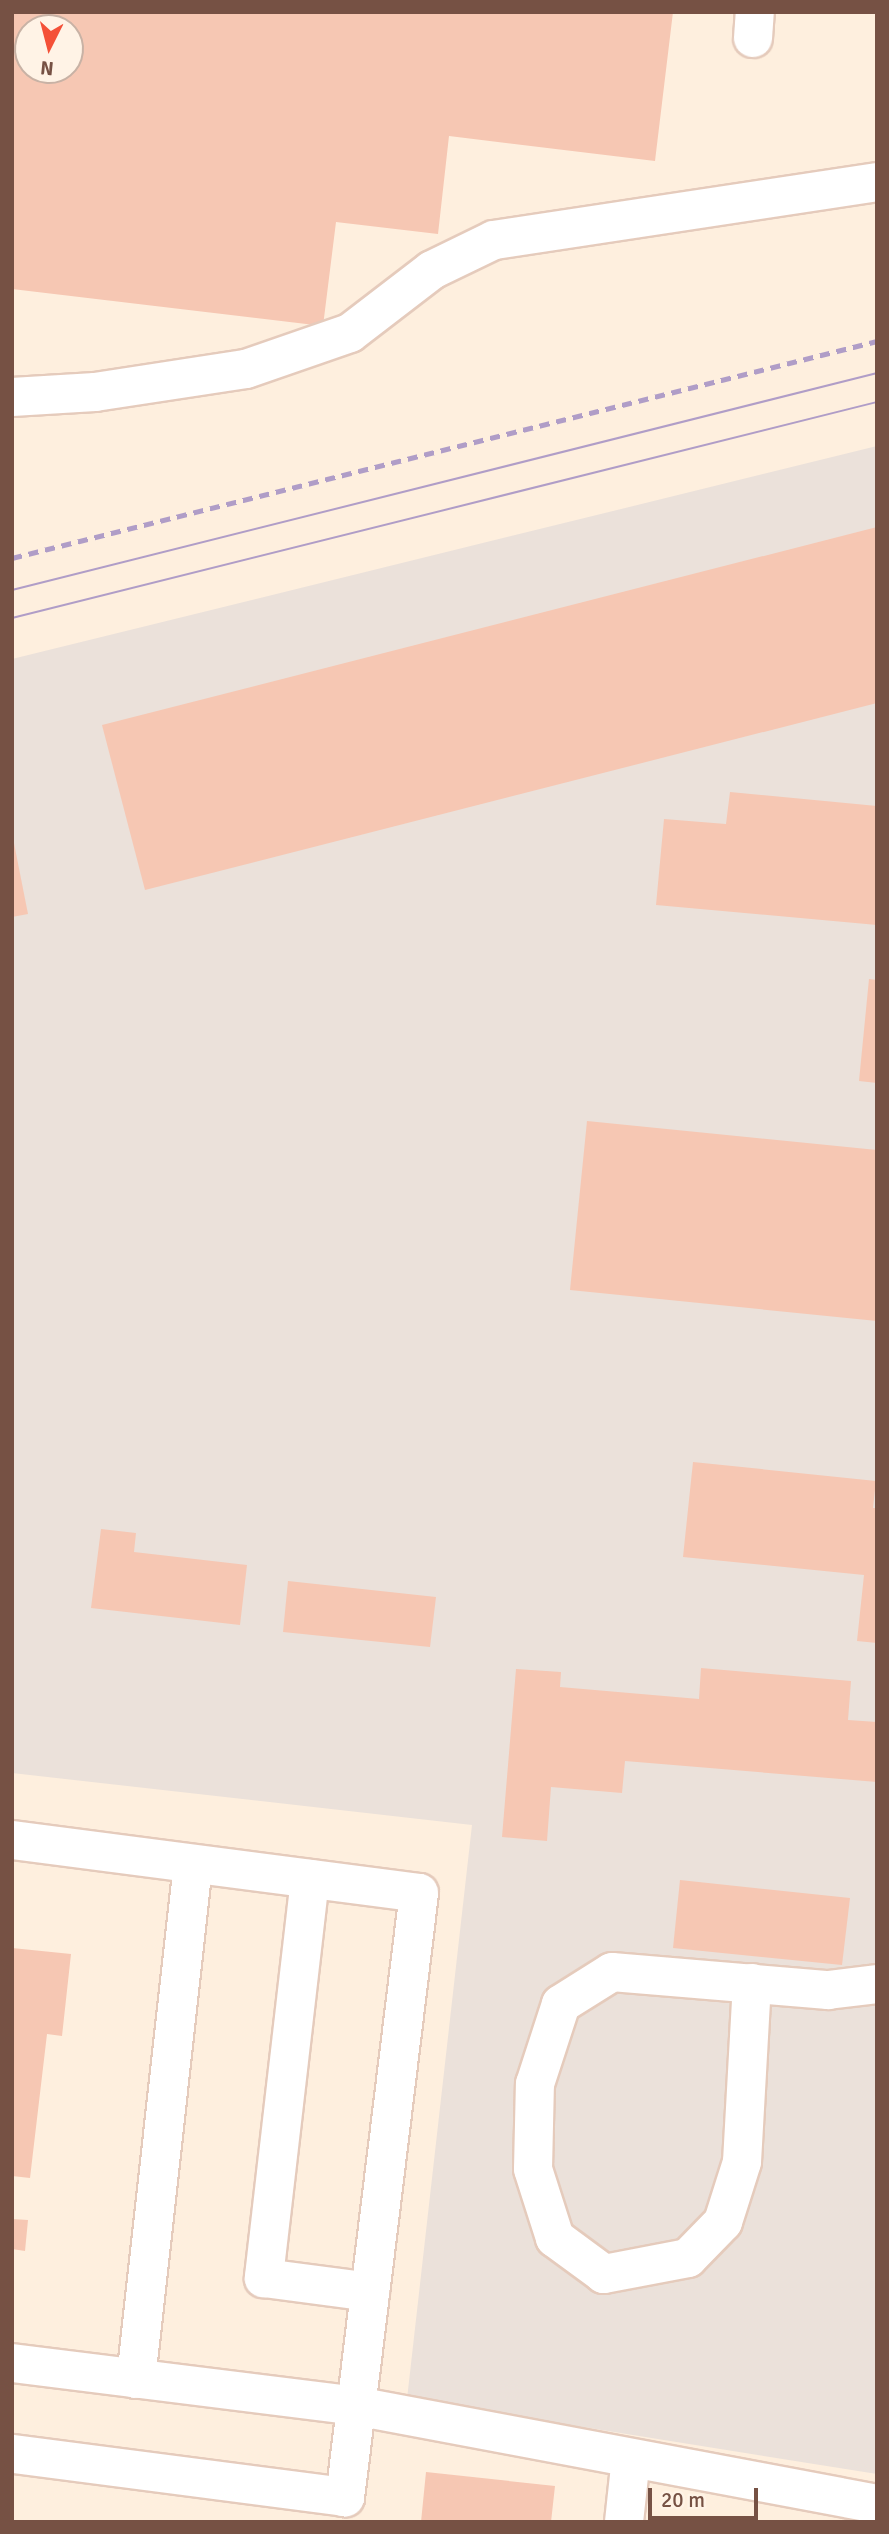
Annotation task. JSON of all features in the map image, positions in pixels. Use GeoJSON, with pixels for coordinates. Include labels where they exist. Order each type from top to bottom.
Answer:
{"type":"FeatureCollection","features":[{"type":"Feature","properties":{"kind":"lane"},"geometry":{"type":"LineString","coordinates":[[12,397],[95,392],[246,369],[349,332],[432,270],[494,240],[877,182]]}},
{"type":"Feature","properties":{"kind":"lane"},"geometry":{"type":"LineString","coordinates":[[12,1840],[419,1893],[345,2497],[12,2454]]}},
{"type":"Feature","properties":{"kind":"lane"},"geometry":{"type":"LineString","coordinates":[[135,2379],[193,1864]]}},
{"type":"Feature","properties":{"kind":"lane"},"geometry":{"type":"LineString","coordinates":[[310,1879],[264,2278],[370,2292]]}},
{"type":"Feature","properties":{"kind":"lane"},"geometry":{"type":"LineString","coordinates":[[752,1983],[742,2162],[723,2222],[688,2258],[604,2274],[555,2238],[533,2169],[535,2084],[561,2004],[612,1972],[752,1983],[828,1990],[877,1984]]}},
{"type":"Feature","properties":{"kind":"lane"},"geometry":{"type":"LineString","coordinates":[[12,2363],[356,2406],[877,2504]]}},
{"type":"Feature","properties":{"kind":"lane"},"geometry":{"type":"LineString","coordinates":[[624,2522],[631,2458]]}},
{"type":"Feature","properties":{"kind":"shaded area"},"geometry":{"type":"Polygon","coordinates":[[[877,446],[877,2474],[407,2399],[472,1825],[12,1773],[12,659],[877,446]]]}},
{"type":"Feature","properties":{"kind":"building"},"geometry":{"type":"Polygon","coordinates":[[[12,12],[673,12],[655,161],[449,136],[438,234],[336,222],[323,326],[12,289],[12,12]]]}},
{"type":"Feature","properties":{"kind":"building"},"geometry":{"type":"Polygon","coordinates":[[[877,527],[877,703],[145,890],[102,725],[877,527]]]}},
{"type":"Feature","properties":{"kind":"building"},"geometry":{"type":"Polygon","coordinates":[[[730,792],[877,806],[877,925],[656,905],[664,819],[726,824],[730,792]]]}},
{"type":"Feature","properties":{"kind":"building"},"geometry":{"type":"Polygon","coordinates":[[[12,833],[28,914],[12,917],[12,833]]]}},
{"type":"Feature","properties":{"kind":"building"},"geometry":{"type":"Polygon","coordinates":[[[869,979],[877,980],[877,1083],[859,1081],[869,979]]]}},
{"type":"Feature","properties":{"kind":"building"},"geometry":{"type":"Polygon","coordinates":[[[587,1121],[877,1150],[877,1321],[570,1290],[587,1121]]]}},
{"type":"Feature","properties":{"kind":"building"},"geometry":{"type":"Polygon","coordinates":[[[693,1462],[876,1481],[873,1508],[877,1508],[877,1643],[857,1641],[864,1575],[683,1557],[693,1462]]]}},
{"type":"Feature","properties":{"kind":"building"},"geometry":{"type":"Polygon","coordinates":[[[101,1529],[136,1533],[134,1552],[247,1565],[240,1625],[91,1608],[101,1529]]]}},
{"type":"Feature","properties":{"kind":"building"},"geometry":{"type":"Polygon","coordinates":[[[288,1581],[436,1597],[430,1647],[283,1632],[288,1581]]]}},
{"type":"Feature","properties":{"kind":"building"},"geometry":{"type":"Polygon","coordinates":[[[701,1668],[851,1681],[848,1720],[877,1722],[877,1782],[625,1761],[622,1793],[551,1787],[547,1841],[502,1837],[516,1669],[561,1672],[560,1687],[699,1699],[701,1668]]]}},
{"type":"Feature","properties":{"kind":"building"},"geometry":{"type":"Polygon","coordinates":[[[680,1880],[850,1898],[842,1965],[673,1948],[680,1880]]]}},
{"type":"Feature","properties":{"kind":"building"},"geometry":{"type":"Polygon","coordinates":[[[12,1948],[71,1954],[62,2036],[47,2034],[30,2178],[12,2176],[12,1948]]]}},
{"type":"Feature","properties":{"kind":"building"},"geometry":{"type":"Polygon","coordinates":[[[12,2219],[28,2220],[25,2251],[12,2249],[12,2219]]]}},
{"type":"Feature","properties":{"kind":"building"},"geometry":{"type":"Polygon","coordinates":[[[426,2472],[555,2486],[551,2522],[421,2522],[426,2472]]]}},
{"type":"Feature","properties":{"kind":"tram line"},"geometry":{"type":"LineString","coordinates":[[12,590],[877,373]]}},
{"type":"Feature","properties":{"kind":"tram line"},"geometry":{"type":"LineString","coordinates":[[12,618],[877,402]]}},
{"type":"Feature","properties":{"kind":"railway"},"geometry":{"type":"LineString","coordinates":[[12,558],[877,341]]}}]}
